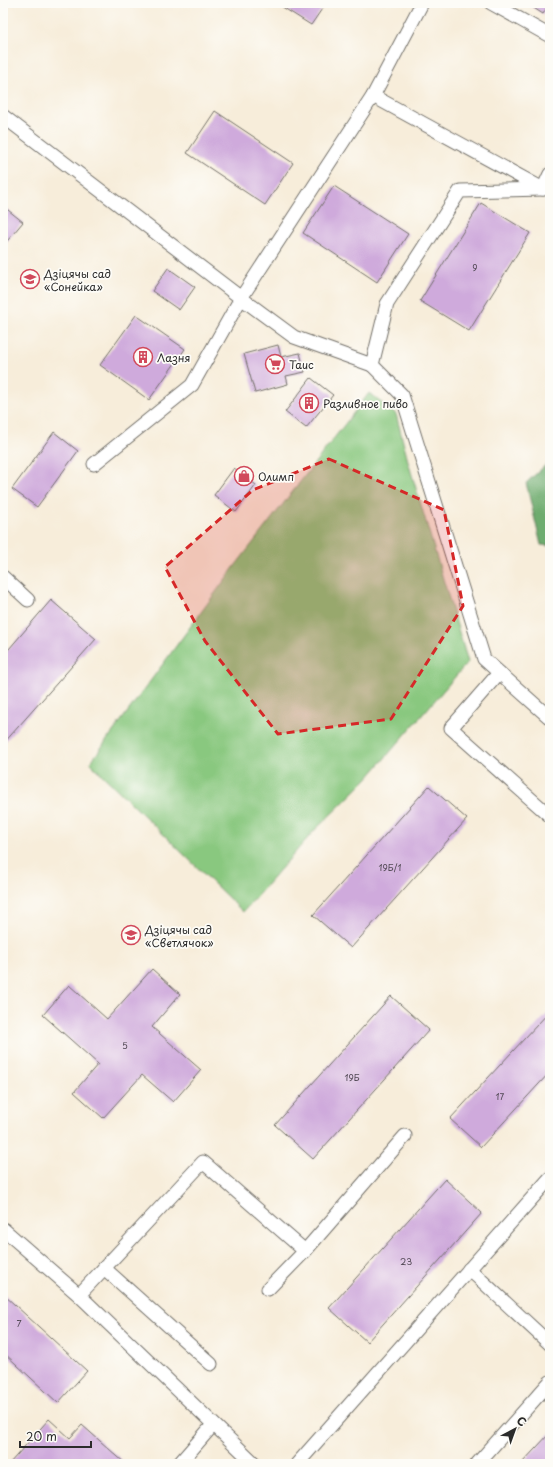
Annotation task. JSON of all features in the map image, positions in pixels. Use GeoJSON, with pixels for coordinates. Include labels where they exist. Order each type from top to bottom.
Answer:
{"type":"FeatureCollection","features":[{"type":"Feature","properties":{"kind":"lane"},"geometry":{"type":"LineString","coordinates":[[94,464],[192,385],[241,298],[373,96],[422,3]]}},
{"type":"Feature","properties":{"kind":"lane"},"geometry":{"type":"LineString","coordinates":[[491,3],[550,36]]}},
{"type":"Feature","properties":{"kind":"lane"},"geometry":{"type":"LineString","coordinates":[[373,96],[543,189]]}},
{"type":"Feature","properties":{"kind":"lane"},"geometry":{"type":"LineString","coordinates":[[3,116],[294,337],[372,365],[402,395],[484,659],[550,718]]}},
{"type":"Feature","properties":{"kind":"lane"},"geometry":{"type":"LineString","coordinates":[[543,189],[550,174]]}},
{"type":"Feature","properties":{"kind":"lane"},"geometry":{"type":"LineString","coordinates":[[372,365],[387,304],[460,191],[543,189]]}},
{"type":"Feature","properties":{"kind":"lane"},"geometry":{"type":"LineString","coordinates":[[3,576],[28,600]]}},
{"type":"Feature","properties":{"kind":"lane"},"geometry":{"type":"LineString","coordinates":[[499,673],[451,728],[550,816]]}},
{"type":"Feature","properties":{"kind":"lane"},"geometry":{"type":"LineString","coordinates":[[268,1289],[305,1251],[405,1136]]}},
{"type":"Feature","properties":{"kind":"lane"},"geometry":{"type":"LineString","coordinates":[[79,1296],[203,1162],[305,1251]]}},
{"type":"Feature","properties":{"kind":"lane"},"geometry":{"type":"LineString","coordinates":[[297,1464],[550,1178]]}},
{"type":"Feature","properties":{"kind":"lane"},"geometry":{"type":"LineString","coordinates":[[3,1229],[79,1296],[255,1464]]}},
{"type":"Feature","properties":{"kind":"lane"},"geometry":{"type":"LineString","coordinates":[[104,1268],[211,1364]]}},
{"type":"Feature","properties":{"kind":"lane"},"geometry":{"type":"LineString","coordinates":[[469,1269],[550,1344]]}},
{"type":"Feature","properties":{"kind":"lane"},"geometry":{"type":"LineString","coordinates":[[477,1464],[550,1382]]}},
{"type":"Feature","properties":{"kind":"lane"},"geometry":{"type":"LineString","coordinates":[[179,1464],[213,1425]]}},
{"type":"Feature","properties":{"kind":"highlighted area"},"geometry":{"type":"Polygon","coordinates":[[[329,459],[444,510],[463,606],[391,719],[278,734],[205,641],[165,567],[253,490],[329,459]]]}},
{"type":"Feature","properties":{"kind":"green space"},"geometry":{"type":"Polygon","coordinates":[[[369,393],[396,414],[409,465],[468,662],[366,780],[314,831],[243,912],[90,763],[235,566],[369,393]]]}},
{"type":"Feature","properties":{"kind":"green space"},"geometry":{"type":"Polygon","coordinates":[[[550,461],[550,546],[541,545],[526,483],[550,461]]]}},
{"type":"Feature","properties":{"kind":"building"},"geometry":{"type":"Polygon","coordinates":[[[276,3],[326,3],[311,25],[276,3]]]}},
{"type":"Feature","properties":{"kind":"building"},"geometry":{"type":"Polygon","coordinates":[[[526,3],[550,3],[543,14],[526,3]]]}},
{"type":"Feature","properties":{"kind":"building"},"geometry":{"type":"Polygon","coordinates":[[[215,111],[293,163],[265,205],[187,153],[215,111]]]}},
{"type":"Feature","properties":{"kind":"building"},"geometry":{"type":"Polygon","coordinates":[[[334,186],[408,234],[377,282],[303,233],[334,186]]]}},
{"type":"Feature","properties":{"kind":"building"},"geometry":{"type":"Polygon","coordinates":[[[481,203],[530,233],[469,331],[420,301],[481,203]]]}},
{"type":"Feature","properties":{"kind":"building"},"geometry":{"type":"Polygon","coordinates":[[[3,206],[23,222],[3,246],[3,206]]]}},
{"type":"Feature","properties":{"kind":"building"},"geometry":{"type":"Polygon","coordinates":[[[168,268],[195,287],[179,310],[152,291],[168,268]]]}},
{"type":"Feature","properties":{"kind":"building","name":"Лазня"},"geometry":{"type":"Polygon","coordinates":[[[136,315],[185,349],[149,400],[100,365],[136,315]]]}},
{"type":"Feature","properties":{"kind":"building","name":"Таис"},"geometry":{"type":"Polygon","coordinates":[[[278,345],[281,357],[300,353],[305,372],[286,376],[288,384],[255,393],[244,354],[278,345]]]}},
{"type":"Feature","properties":{"kind":"building","name":"Разливное пиво"},"geometry":{"type":"Polygon","coordinates":[[[311,378],[333,395],[306,428],[285,412],[311,378]]]}},
{"type":"Feature","properties":{"kind":"building"},"geometry":{"type":"Polygon","coordinates":[[[54,432],[78,451],[37,507],[12,489],[54,432]]]}},
{"type":"Feature","properties":{"kind":"building"},"geometry":{"type":"Polygon","coordinates":[[[234,468],[256,485],[236,512],[214,495],[234,468]]]}},
{"type":"Feature","properties":{"kind":"building"},"geometry":{"type":"Polygon","coordinates":[[[51,600],[96,639],[3,744],[3,656],[51,600]]]}},
{"type":"Feature","properties":{"kind":"building"},"geometry":{"type":"Polygon","coordinates":[[[429,786],[467,819],[351,948],[313,915],[429,786]]]}},
{"type":"Feature","properties":{"kind":"building"},"geometry":{"type":"Polygon","coordinates":[[[152,969],[180,994],[152,1027],[201,1070],[173,1102],[142,1075],[103,1118],[74,1092],[98,1064],[43,1015],[69,985],[107,1019],[152,969]]]}},
{"type":"Feature","properties":{"kind":"building"},"geometry":{"type":"Polygon","coordinates":[[[391,996],[429,1030],[313,1159],[275,1125],[391,996]]]}},
{"type":"Feature","properties":{"kind":"building"},"geometry":{"type":"Polygon","coordinates":[[[550,1011],[550,1072],[481,1147],[450,1119],[550,1011]]]}},
{"type":"Feature","properties":{"kind":"building"},"geometry":{"type":"Polygon","coordinates":[[[445,1179],[482,1213],[367,1342],[329,1308],[445,1179]]]}},
{"type":"Feature","properties":{"kind":"building"},"geometry":{"type":"Polygon","coordinates":[[[3,1294],[87,1371],[58,1403],[3,1352],[3,1294]]]}},
{"type":"Feature","properties":{"kind":"building"},"geometry":{"type":"Polygon","coordinates":[[[49,1419],[70,1438],[82,1425],[126,1464],[9,1464],[49,1419]]]}},
{"type":"Feature","properties":{"kind":"building"},"geometry":{"type":"Polygon","coordinates":[[[550,1433],[550,1464],[521,1464],[550,1433]]]}},
{"type":"Feature","properties":{"kind":"place","name":"Дзіцячы сад «Сонейка»"},"geometry":{"type":"Point","coordinates":[30,279]}},
{"type":"Feature","properties":{"kind":"place","name":"Лазня"},"geometry":{"type":"Point","coordinates":[143,357]}},
{"type":"Feature","properties":{"kind":"place","name":"Таис"},"geometry":{"type":"Point","coordinates":[275,364]}},
{"type":"Feature","properties":{"kind":"place","name":"Разливное пиво"},"geometry":{"type":"Point","coordinates":[309,403]}},
{"type":"Feature","properties":{"kind":"place","name":"Олимп"},"geometry":{"type":"Point","coordinates":[244,476]}},
{"type":"Feature","properties":{"kind":"place","name":"Дзіцячы сад «Светлячок»"},"geometry":{"type":"Point","coordinates":[131,935]}}]}
